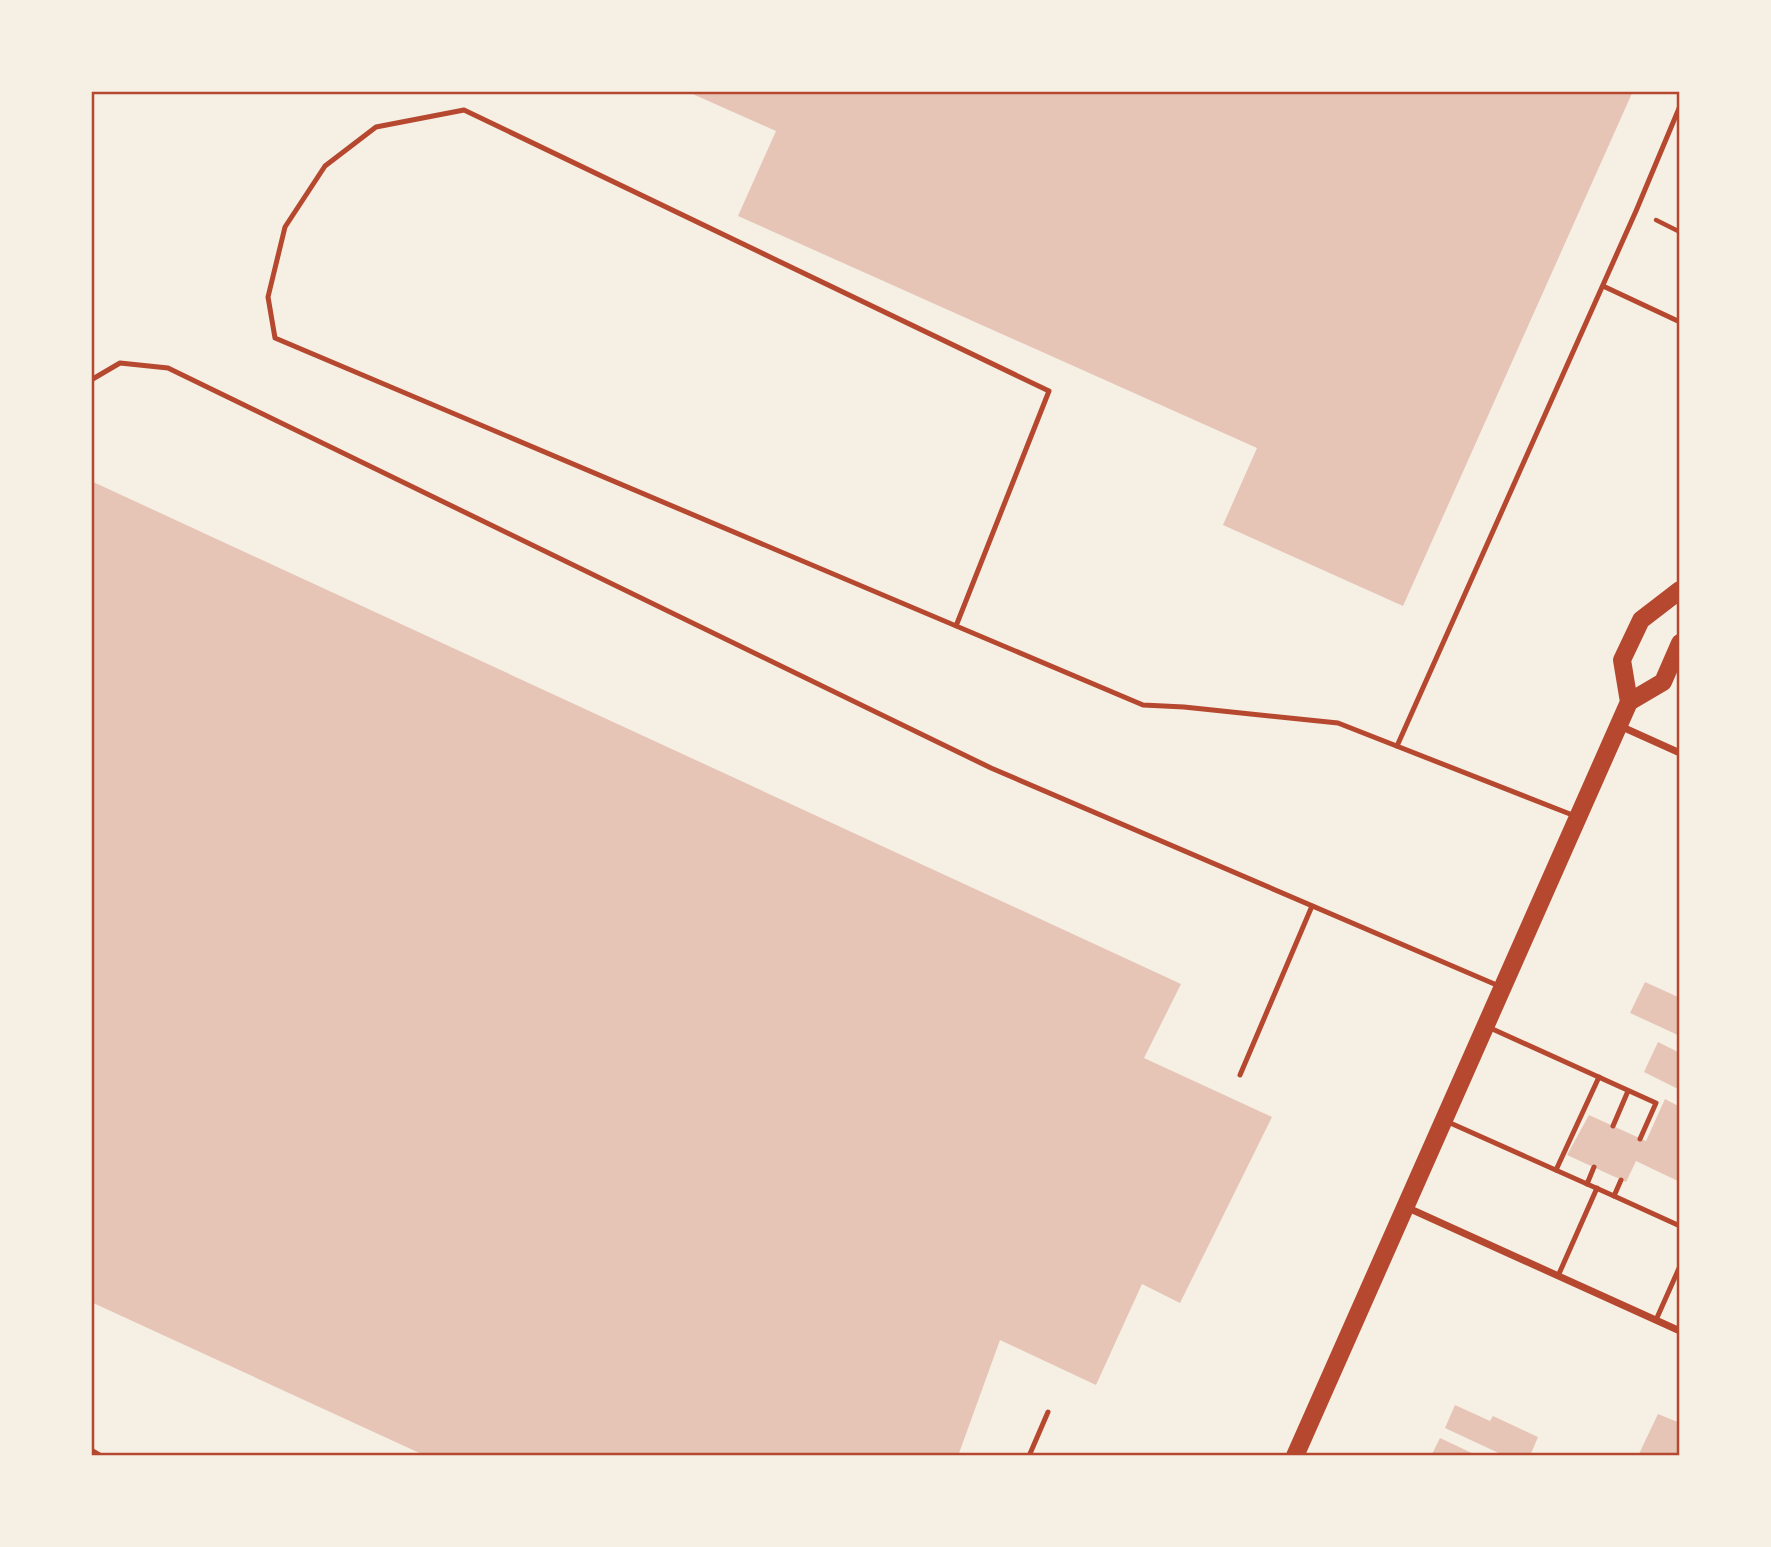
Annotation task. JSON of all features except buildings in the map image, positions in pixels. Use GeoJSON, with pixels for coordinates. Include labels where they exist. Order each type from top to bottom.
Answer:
{"type":"FeatureCollection","features":[{"type":"Feature","properties":{"kind":"main road"},"geometry":{"type":"LineString","coordinates":[[1295,1456],[1629,702],[1622,660],[1641,620],[1680,590]]}},
{"type":"Feature","properties":{"kind":"main road"},"geometry":{"type":"LineString","coordinates":[[1629,702],[1663,682],[1680,643]]}},
{"type":"Feature","properties":{"kind":"street"},"geometry":{"type":"LineString","coordinates":[[1618,726],[1680,753]]}},
{"type":"Feature","properties":{"kind":"street"},"geometry":{"type":"LineString","coordinates":[[1405,1206],[1680,1331]]}},
{"type":"Feature","properties":{"kind":"lane"},"geometry":{"type":"LineString","coordinates":[[1397,746],[1603,286],[1680,106]]}},
{"type":"Feature","properties":{"kind":"lane"},"geometry":{"type":"LineString","coordinates":[[956,626],[1049,391],[464,110],[376,127],[325,166],[285,227],[268,296],[275,338],[956,626],[1143,705],[1338,723],[1578,817]]}},
{"type":"Feature","properties":{"kind":"lane"},"geometry":{"type":"LineString","coordinates":[[1603,286],[1680,322]]}},
{"type":"Feature","properties":{"kind":"lane"},"geometry":{"type":"LineString","coordinates":[[91,380],[120,363],[168,368],[991,768],[1502,988]]}},
{"type":"Feature","properties":{"kind":"lane"},"geometry":{"type":"LineString","coordinates":[[1240,1075],[1312,906]]}},
{"type":"Feature","properties":{"kind":"lane"},"geometry":{"type":"LineString","coordinates":[[1485,1025],[1656,1103],[1640,1139]]}},
{"type":"Feature","properties":{"kind":"lane"},"geometry":{"type":"LineString","coordinates":[[1556,1170],[1599,1077]]}},
{"type":"Feature","properties":{"kind":"lane"},"geometry":{"type":"LineString","coordinates":[[1613,1126],[1628,1091]]}},
{"type":"Feature","properties":{"kind":"lane"},"geometry":{"type":"LineString","coordinates":[[1444,1120],[1680,1226]]}},
{"type":"Feature","properties":{"kind":"lane"},"geometry":{"type":"LineString","coordinates":[[1587,1184],[1594,1167]]}},
{"type":"Feature","properties":{"kind":"lane"},"geometry":{"type":"LineString","coordinates":[[1614,1196],[1622,1180]]}},
{"type":"Feature","properties":{"kind":"lane"},"geometry":{"type":"LineString","coordinates":[[1558,1276],[1597,1188]]}},
{"type":"Feature","properties":{"kind":"lane"},"geometry":{"type":"LineString","coordinates":[[1656,1320],[1680,1266]]}},
{"type":"Feature","properties":{"kind":"lane"},"geometry":{"type":"LineString","coordinates":[[1029,1456],[1048,1412]]}},
{"type":"Feature","properties":{"kind":"lane"},"geometry":{"type":"LineString","coordinates":[[91,1450],[101,1456]]}}]}
